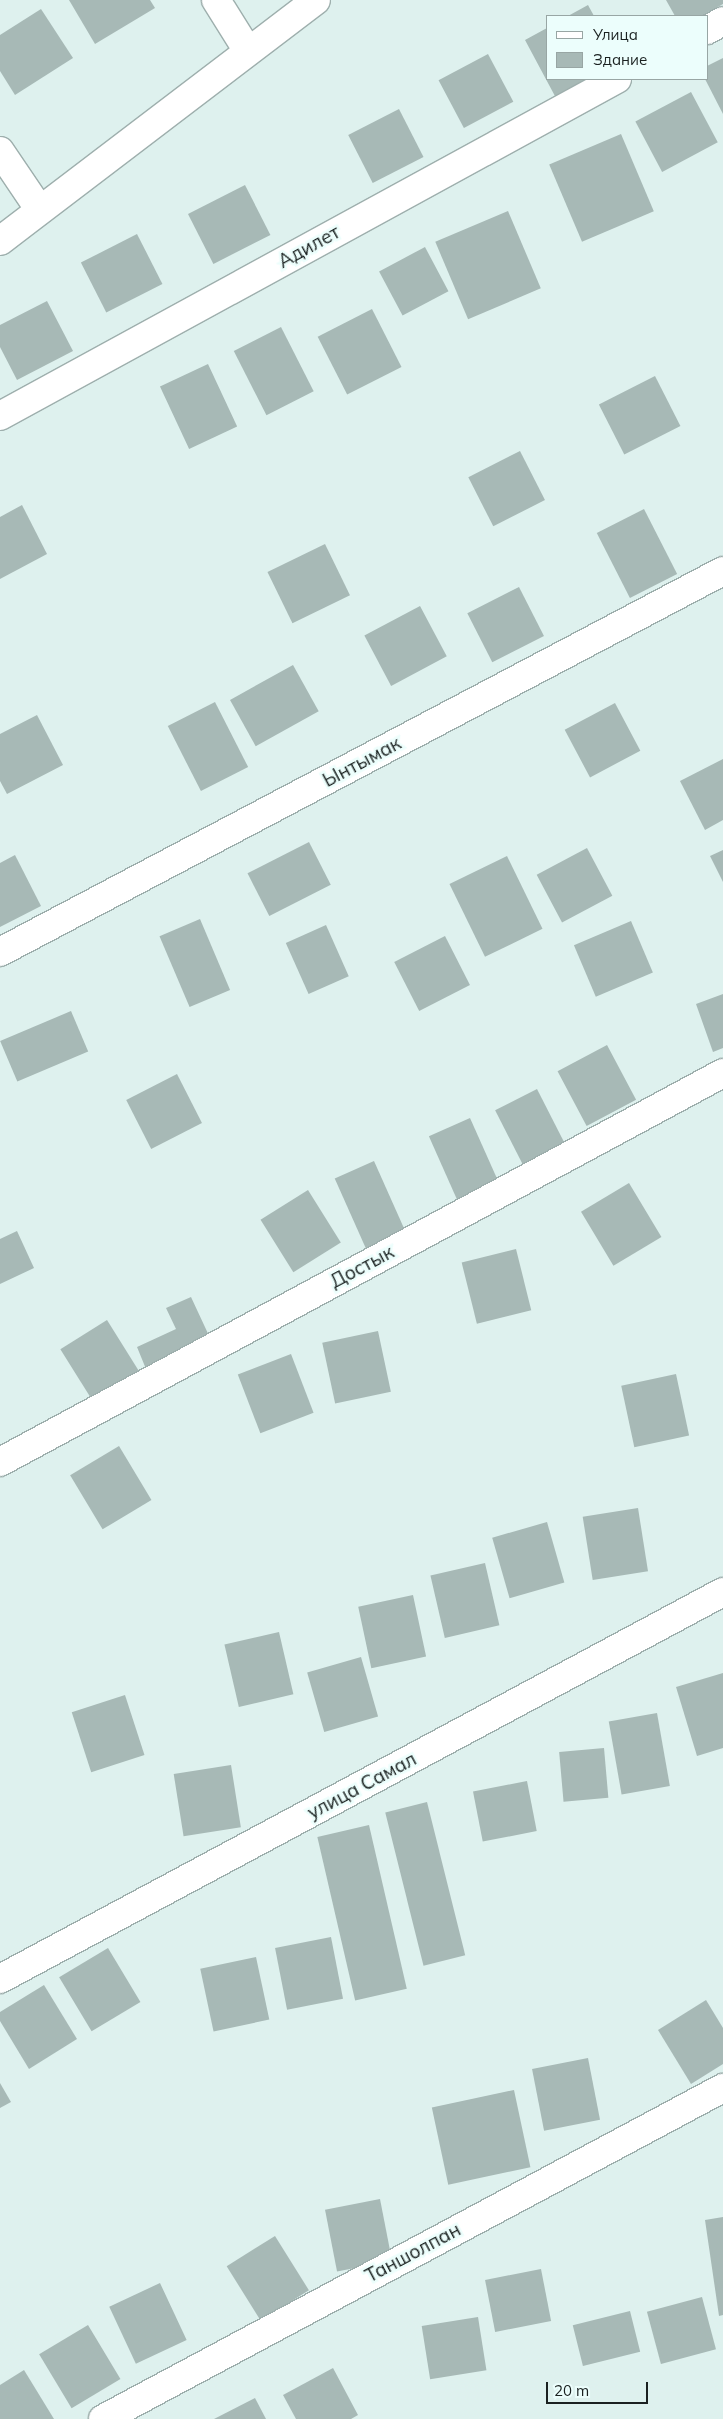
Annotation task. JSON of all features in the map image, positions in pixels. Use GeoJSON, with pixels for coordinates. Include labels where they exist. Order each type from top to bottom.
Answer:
{"type":"FeatureCollection","features":[{"type":"Feature","properties":{"kind":"street"},"geometry":{"type":"LineString","coordinates":[[216,0],[248,51]]}},
{"type":"Feature","properties":{"kind":"street"},"geometry":{"type":"LineString","coordinates":[[0,241],[316,0]]}},
{"type":"Feature","properties":{"kind":"street"},"geometry":{"type":"LineString","coordinates":[[708,29],[723,21]]}},
{"type":"Feature","properties":{"kind":"street","name":"Адилет"},"geometry":{"type":"LineString","coordinates":[[0,416],[615,80]]}},
{"type":"Feature","properties":{"kind":"street"},"geometry":{"type":"LineString","coordinates":[[0,151],[40,210]]}},
{"type":"Feature","properties":{"kind":"street","name":"Ынтымак"},"geometry":{"type":"LineString","coordinates":[[0,952],[723,571]]}},
{"type":"Feature","properties":{"kind":"street","name":"Достык"},"geometry":{"type":"LineString","coordinates":[[0,1462],[723,1073]]}},
{"type":"Feature","properties":{"kind":"street","name":"улица Самал"},"geometry":{"type":"LineString","coordinates":[[0,1979],[723,1592]]}},
{"type":"Feature","properties":{"kind":"street","name":"Таншолпан"},"geometry":{"type":"LineString","coordinates":[[103,2419],[723,2088]]}},
{"type":"Feature","properties":{"kind":"building"},"geometry":{"type":"Polygon","coordinates":[[[69,0],[150,0],[155,8],[95,44],[69,0]]]}},
{"type":"Feature","properties":{"kind":"building"},"geometry":{"type":"Polygon","coordinates":[[[666,0],[723,0],[723,4],[703,15],[674,15],[666,0]]]}},
{"type":"Feature","properties":{"kind":"building"},"geometry":{"type":"Polygon","coordinates":[[[588,5],[593,15],[570,15],[588,5]]]}},
{"type":"Feature","properties":{"kind":"building"},"geometry":{"type":"Polygon","coordinates":[[[41,9],[73,58],[15,95],[0,71],[0,35],[41,9]]]}},
{"type":"Feature","properties":{"kind":"building"},"geometry":{"type":"Polygon","coordinates":[[[546,29],[546,79],[525,40],[546,29]]]}},
{"type":"Feature","properties":{"kind":"building"},"geometry":{"type":"Polygon","coordinates":[[[488,54],[513,102],[464,128],[439,80],[488,54]]]}},
{"type":"Feature","properties":{"kind":"building"},"geometry":{"type":"Polygon","coordinates":[[[723,58],[723,114],[706,80],[708,80],[708,66],[723,58]]]}},
{"type":"Feature","properties":{"kind":"building"},"geometry":{"type":"Polygon","coordinates":[[[546,80],[589,80],[556,98],[546,80]]]}},
{"type":"Feature","properties":{"kind":"building"},"geometry":{"type":"Polygon","coordinates":[[[691,92],[718,142],[662,172],[635,122],[691,92]]]}},
{"type":"Feature","properties":{"kind":"building"},"geometry":{"type":"Polygon","coordinates":[[[399,109],[424,157],[373,183],[348,135],[399,109]]]}},
{"type":"Feature","properties":{"kind":"building"},"geometry":{"type":"Polygon","coordinates":[[[621,134],[654,211],[582,242],[549,164],[621,134]]]}},
{"type":"Feature","properties":{"kind":"building"},"geometry":{"type":"Polygon","coordinates":[[[245,185],[270,235],[213,264],[188,214],[245,185]]]}},
{"type":"Feature","properties":{"kind":"building"},"geometry":{"type":"Polygon","coordinates":[[[508,211],[541,288],[468,319],[435,242],[508,211]]]}},
{"type":"Feature","properties":{"kind":"building"},"geometry":{"type":"Polygon","coordinates":[[[137,234],[162,284],[106,312],[81,263],[137,234]]]}},
{"type":"Feature","properties":{"kind":"building"},"geometry":{"type":"Polygon","coordinates":[[[425,247],[448,291],[403,316],[379,271],[425,247]]]}},
{"type":"Feature","properties":{"kind":"building"},"geometry":{"type":"Polygon","coordinates":[[[47,301],[73,351],[17,380],[0,347],[0,325],[47,301]]]}},
{"type":"Feature","properties":{"kind":"building"},"geometry":{"type":"Polygon","coordinates":[[[372,309],[402,367],[347,395],[318,337],[372,309]]]}},
{"type":"Feature","properties":{"kind":"building"},"geometry":{"type":"Polygon","coordinates":[[[281,327],[314,391],[266,415],[234,351],[281,327]]]}},
{"type":"Feature","properties":{"kind":"building"},"geometry":{"type":"Polygon","coordinates":[[[208,364],[237,427],[189,449],[160,386],[208,364]]]}},
{"type":"Feature","properties":{"kind":"building"},"geometry":{"type":"Polygon","coordinates":[[[655,376],[680,426],[624,454],[599,405],[655,376]]]}},
{"type":"Feature","properties":{"kind":"building"},"geometry":{"type":"Polygon","coordinates":[[[520,451],[545,500],[493,526],[468,477],[520,451]]]}},
{"type":"Feature","properties":{"kind":"building"},"geometry":{"type":"Polygon","coordinates":[[[22,505],[47,554],[0,579],[0,517],[22,505]]]}},
{"type":"Feature","properties":{"kind":"building"},"geometry":{"type":"Polygon","coordinates":[[[644,509],[677,574],[630,598],[597,533],[644,509]]]}},
{"type":"Feature","properties":{"kind":"building"},"geometry":{"type":"Polygon","coordinates":[[[325,544],[350,595],[292,623],[267,572],[325,544]]]}},
{"type":"Feature","properties":{"kind":"building"},"geometry":{"type":"Polygon","coordinates":[[[519,587],[544,636],[492,662],[467,613],[519,587]]]}},
{"type":"Feature","properties":{"kind":"building"},"geometry":{"type":"Polygon","coordinates":[[[420,606],[447,656],[391,686],[364,636],[420,606]]]}},
{"type":"Feature","properties":{"kind":"building"},"geometry":{"type":"Polygon","coordinates":[[[293,665],[319,711],[256,746],[230,700],[293,665]]]}},
{"type":"Feature","properties":{"kind":"building"},"geometry":{"type":"Polygon","coordinates":[[[215,702],[248,767],[201,791],[168,726],[215,702]]]}},
{"type":"Feature","properties":{"kind":"building"},"geometry":{"type":"Polygon","coordinates":[[[615,703],[640,751],[590,777],[565,730],[615,703]]]}},
{"type":"Feature","properties":{"kind":"building"},"geometry":{"type":"Polygon","coordinates":[[[37,715],[63,765],[7,794],[0,781],[0,734],[37,715]]]}},
{"type":"Feature","properties":{"kind":"building"},"geometry":{"type":"Polygon","coordinates":[[[723,759],[723,820],[705,830],[680,781],[723,759]]]}},
{"type":"Feature","properties":{"kind":"building"},"geometry":{"type":"Polygon","coordinates":[[[309,842],[331,885],[269,916],[248,873],[309,842]]]}},
{"type":"Feature","properties":{"kind":"building"},"geometry":{"type":"Polygon","coordinates":[[[587,848],[612,896],[562,922],[537,875],[587,848]]]}},
{"type":"Feature","properties":{"kind":"building"},"geometry":{"type":"Polygon","coordinates":[[[723,850],[723,882],[710,856],[723,850]]]}},
{"type":"Feature","properties":{"kind":"building"},"geometry":{"type":"Polygon","coordinates":[[[15,855],[41,906],[0,927],[0,863],[15,855]]]}},
{"type":"Feature","properties":{"kind":"building"},"geometry":{"type":"Polygon","coordinates":[[[507,856],[543,929],[485,957],[449,884],[507,856]]]}},
{"type":"Feature","properties":{"kind":"building"},"geometry":{"type":"Polygon","coordinates":[[[200,919],[230,990],[190,1007],[159,936],[200,919]]]}},
{"type":"Feature","properties":{"kind":"building"},"geometry":{"type":"Polygon","coordinates":[[[631,921],[653,973],[596,997],[574,945],[631,921]]]}},
{"type":"Feature","properties":{"kind":"building"},"geometry":{"type":"Polygon","coordinates":[[[326,925],[349,976],[309,994],[286,943],[326,925]]]}},
{"type":"Feature","properties":{"kind":"building"},"geometry":{"type":"Polygon","coordinates":[[[445,936],[470,985],[419,1011],[394,962],[445,936]]]}},
{"type":"Feature","properties":{"kind":"building"},"geometry":{"type":"Polygon","coordinates":[[[723,994],[723,1048],[713,1052],[696,1004],[723,994]]]}},
{"type":"Feature","properties":{"kind":"building"},"geometry":{"type":"Polygon","coordinates":[[[71,1011],[88,1052],[17,1082],[0,1041],[71,1011]]]}},
{"type":"Feature","properties":{"kind":"building"},"geometry":{"type":"Polygon","coordinates":[[[607,1045],[636,1100],[587,1126],[558,1071],[607,1045]]]}},
{"type":"Feature","properties":{"kind":"building"},"geometry":{"type":"Polygon","coordinates":[[[177,1074],[202,1123],[151,1149],[126,1100],[177,1074]]]}},
{"type":"Feature","properties":{"kind":"building"},"geometry":{"type":"Polygon","coordinates":[[[537,1089],[566,1146],[524,1167],[495,1110],[537,1089]]]}},
{"type":"Feature","properties":{"kind":"building"},"geometry":{"type":"Polygon","coordinates":[[[470,1118],[501,1188],[460,1207],[429,1136],[470,1118]]]}},
{"type":"Feature","properties":{"kind":"building"},"geometry":{"type":"Polygon","coordinates":[[[374,1161],[405,1231],[366,1249],[335,1178],[374,1161]]]}},
{"type":"Feature","properties":{"kind":"building"},"geometry":{"type":"Polygon","coordinates":[[[629,1183],[661,1237],[613,1266],[581,1212],[629,1183]]]}},
{"type":"Feature","properties":{"kind":"building"},"geometry":{"type":"Polygon","coordinates":[[[308,1190],[341,1243],[293,1272],[261,1220],[308,1190]]]}},
{"type":"Feature","properties":{"kind":"building"},"geometry":{"type":"Polygon","coordinates":[[[17,1231],[34,1268],[0,1284],[0,1239],[17,1231]]]}},
{"type":"Feature","properties":{"kind":"building"},"geometry":{"type":"Polygon","coordinates":[[[516,1249],[531,1310],[477,1324],[462,1263],[516,1249]]]}},
{"type":"Feature","properties":{"kind":"building"},"geometry":{"type":"Polygon","coordinates":[[[191,1297],[211,1340],[146,1369],[137,1347],[176,1329],[166,1308],[191,1297]]]}},
{"type":"Feature","properties":{"kind":"building"},"geometry":{"type":"Polygon","coordinates":[[[107,1320],[140,1373],[93,1402],[60,1349],[107,1320]]]}},
{"type":"Feature","properties":{"kind":"building"},"geometry":{"type":"Polygon","coordinates":[[[378,1331],[391,1392],[335,1403],[322,1343],[378,1331]]]}},
{"type":"Feature","properties":{"kind":"building"},"geometry":{"type":"Polygon","coordinates":[[[291,1354],[314,1413],[260,1433],[238,1374],[291,1354]]]}},
{"type":"Feature","properties":{"kind":"building"},"geometry":{"type":"Polygon","coordinates":[[[676,1374],[689,1436],[634,1447],[621,1386],[676,1374]]]}},
{"type":"Feature","properties":{"kind":"building"},"geometry":{"type":"Polygon","coordinates":[[[119,1446],[151,1500],[103,1529],[70,1475],[119,1446]]]}},
{"type":"Feature","properties":{"kind":"building"},"geometry":{"type":"Polygon","coordinates":[[[638,1508],[648,1571],[593,1580],[583,1517],[638,1508]]]}},
{"type":"Feature","properties":{"kind":"building"},"geometry":{"type":"Polygon","coordinates":[[[547,1522],[564,1583],[510,1598],[492,1538],[547,1522]]]}},
{"type":"Feature","properties":{"kind":"building"},"geometry":{"type":"Polygon","coordinates":[[[485,1563],[499,1625],[445,1638],[430,1576],[485,1563]]]}},
{"type":"Feature","properties":{"kind":"building"},"geometry":{"type":"Polygon","coordinates":[[[413,1595],[426,1657],[371,1668],[358,1607],[413,1595]]]}},
{"type":"Feature","properties":{"kind":"building"},"geometry":{"type":"Polygon","coordinates":[[[279,1632],[293,1694],[239,1707],[224,1645],[279,1632]]]}},
{"type":"Feature","properties":{"kind":"building"},"geometry":{"type":"Polygon","coordinates":[[[361,1657],[378,1717],[324,1732],[307,1672],[361,1657]]]}},
{"type":"Feature","properties":{"kind":"building"},"geometry":{"type":"Polygon","coordinates":[[[723,1673],[723,1748],[697,1756],[676,1687],[723,1673]]]}},
{"type":"Feature","properties":{"kind":"building"},"geometry":{"type":"Polygon","coordinates":[[[125,1695],[144,1755],[91,1772],[72,1712],[125,1695]]]}},
{"type":"Feature","properties":{"kind":"building"},"geometry":{"type":"Polygon","coordinates":[[[657,1713],[670,1786],[622,1794],[609,1722],[657,1713]]]}},
{"type":"Feature","properties":{"kind":"building"},"geometry":{"type":"Polygon","coordinates":[[[604,1748],[608,1798],[564,1802],[559,1752],[604,1748]]]}},
{"type":"Feature","properties":{"kind":"building"},"geometry":{"type":"Polygon","coordinates":[[[231,1765],[241,1827],[184,1836],[174,1774],[231,1765]]]}},
{"type":"Feature","properties":{"kind":"building"},"geometry":{"type":"Polygon","coordinates":[[[527,1781],[537,1831],[483,1842],[473,1791],[527,1781]]]}},
{"type":"Feature","properties":{"kind":"building"},"geometry":{"type":"Polygon","coordinates":[[[427,1802],[465,1955],[424,1966],[385,1812],[427,1802]]]}},
{"type":"Feature","properties":{"kind":"building"},"geometry":{"type":"Polygon","coordinates":[[[369,1825],[407,1989],[355,2001],[317,1837],[369,1825]]]}},
{"type":"Feature","properties":{"kind":"building"},"geometry":{"type":"Polygon","coordinates":[[[331,1937],[343,1999],[287,2010],[275,1948],[331,1937]]]}},
{"type":"Feature","properties":{"kind":"building"},"geometry":{"type":"Polygon","coordinates":[[[108,1948],[140,2002],[92,2031],[59,1977],[108,1948]]]}},
{"type":"Feature","properties":{"kind":"building"},"geometry":{"type":"Polygon","coordinates":[[[256,1957],[269,2020],[214,2031],[200,1969],[256,1957]]]}},
{"type":"Feature","properties":{"kind":"building"},"geometry":{"type":"Polygon","coordinates":[[[44,1985],[77,2039],[29,2069],[0,2021],[0,2012],[44,1985]]]}},
{"type":"Feature","properties":{"kind":"building"},"geometry":{"type":"Polygon","coordinates":[[[706,2000],[723,2028],[723,2064],[691,2084],[658,2030],[706,2000]]]}},
{"type":"Feature","properties":{"kind":"building"},"geometry":{"type":"Polygon","coordinates":[[[588,2058],[600,2120],[544,2131],[532,2069],[588,2058]]]}},
{"type":"Feature","properties":{"kind":"building"},"geometry":{"type":"Polygon","coordinates":[[[0,2083],[11,2102],[0,2108],[0,2083]]]}},
{"type":"Feature","properties":{"kind":"building"},"geometry":{"type":"Polygon","coordinates":[[[514,2090],[530,2167],[448,2185],[432,2107],[514,2090]]]}},
{"type":"Feature","properties":{"kind":"building"},"geometry":{"type":"Polygon","coordinates":[[[380,2199],[392,2261],[337,2272],[325,2210],[380,2199]]]}},
{"type":"Feature","properties":{"kind":"building"},"geometry":{"type":"Polygon","coordinates":[[[723,2217],[723,2315],[719,2316],[705,2220],[723,2217]]]}},
{"type":"Feature","properties":{"kind":"building"},"geometry":{"type":"Polygon","coordinates":[[[275,2236],[309,2290],[261,2320],[227,2266],[275,2236]]]}},
{"type":"Feature","properties":{"kind":"building"},"geometry":{"type":"Polygon","coordinates":[[[541,2269],[551,2321],[495,2332],[485,2280],[541,2269]]]}},
{"type":"Feature","properties":{"kind":"building"},"geometry":{"type":"Polygon","coordinates":[[[160,2283],[187,2340],[136,2364],[109,2307],[160,2283]]]}},
{"type":"Feature","properties":{"kind":"building"},"geometry":{"type":"Polygon","coordinates":[[[702,2297],[716,2349],[661,2364],[647,2312],[702,2297]]]}},
{"type":"Feature","properties":{"kind":"building"},"geometry":{"type":"Polygon","coordinates":[[[630,2311],[640,2352],[583,2366],[573,2325],[630,2311]]]}},
{"type":"Feature","properties":{"kind":"building"},"geometry":{"type":"Polygon","coordinates":[[[478,2317],[486,2370],[430,2379],[422,2326],[478,2317]]]}},
{"type":"Feature","properties":{"kind":"building"},"geometry":{"type":"Polygon","coordinates":[[[88,2325],[120,2379],[72,2408],[39,2354],[88,2325]]]}},
{"type":"Feature","properties":{"kind":"building"},"geometry":{"type":"Polygon","coordinates":[[[333,2368],[358,2415],[351,2419],[296,2419],[283,2395],[333,2368]]]}},
{"type":"Feature","properties":{"kind":"building"},"geometry":{"type":"Polygon","coordinates":[[[24,2370],[54,2419],[0,2419],[0,2385],[24,2370]]]}},
{"type":"Feature","properties":{"kind":"building"},"geometry":{"type":"Polygon","coordinates":[[[255,2398],[266,2419],[214,2419],[255,2398]]]}}]}
